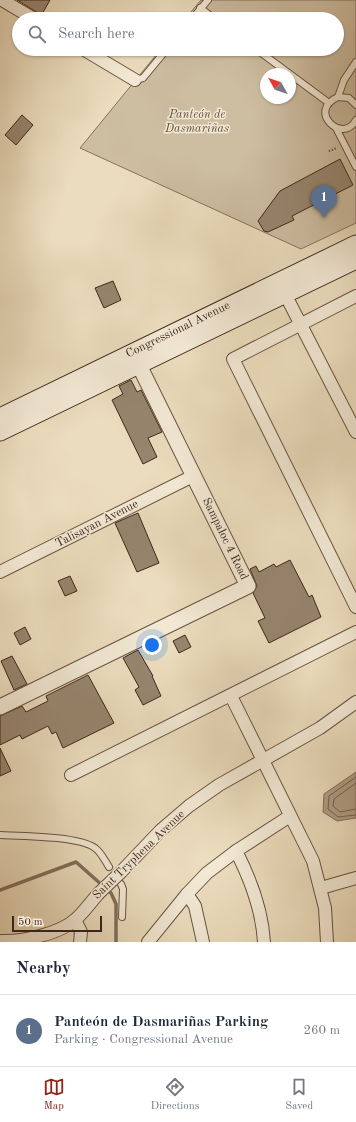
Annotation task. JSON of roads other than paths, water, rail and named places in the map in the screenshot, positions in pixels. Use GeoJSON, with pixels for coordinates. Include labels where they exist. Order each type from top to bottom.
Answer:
{"type":"FeatureCollection","features":[{"type":"Feature","properties":{"kind":"main road","name":"Congressional Avenue"},"geometry":{"type":"LineString","coordinates":[[0,432],[136,358],[356,244]]}},
{"type":"Feature","properties":{"kind":"main road","name":"Congressional Avenue"},"geometry":{"type":"LineString","coordinates":[[0,417],[285,294],[356,260]]}},
{"type":"Feature","properties":{"kind":"street"},"geometry":{"type":"LineString","coordinates":[[2,0],[22,12]]}},
{"type":"Feature","properties":{"kind":"street"},"geometry":{"type":"LineString","coordinates":[[95,56],[135,80]]}},
{"type":"Feature","properties":{"kind":"street"},"geometry":{"type":"LineString","coordinates":[[285,294],[302,324],[356,432]]}},
{"type":"Feature","properties":{"kind":"street"},"geometry":{"type":"LineString","coordinates":[[356,296],[233,359],[356,607]]}},
{"type":"Feature","properties":{"kind":"street","name":"Sampaloc 4 Road"},"geometry":{"type":"LineString","coordinates":[[0,707],[248,586],[136,358]]}},
{"type":"Feature","properties":{"kind":"street","name":"Talisayan Avenue"},"geometry":{"type":"LineString","coordinates":[[0,572],[194,476]]}},
{"type":"Feature","properties":{"kind":"street"},"geometry":{"type":"LineString","coordinates":[[71,775],[356,632]]}},
{"type":"Feature","properties":{"kind":"street"},"geometry":{"type":"LineString","coordinates":[[231,696],[313,861],[325,908],[327,942]]}},
{"type":"Feature","properties":{"kind":"street","name":"Saint Tryphena Avenue"},"geometry":{"type":"LineString","coordinates":[[0,941],[28,940],[49,934],[75,920],[98,894],[115,870],[189,806],[219,785],[320,728],[356,702]]}},
{"type":"Feature","properties":{"kind":"street"},"geometry":{"type":"LineString","coordinates":[[148,942],[187,894],[207,873],[236,851],[290,816]]}},
{"type":"Feature","properties":{"kind":"street"},"geometry":{"type":"LineString","coordinates":[[236,851],[248,873],[258,899],[263,926],[264,942]]}},
{"type":"Feature","properties":{"kind":"street"},"geometry":{"type":"LineString","coordinates":[[321,888],[356,878]]}},
{"type":"Feature","properties":{"kind":"street"},"geometry":{"type":"LineString","coordinates":[[187,894],[195,906],[203,942]]}},
{"type":"Feature","properties":{"kind":"street"},"geometry":{"type":"LineString","coordinates":[[75,920],[81,932],[80,942]]}},
{"type":"Feature","properties":{"kind":"lane"},"geometry":{"type":"LineString","coordinates":[[197,12],[208,0]]}},
{"type":"Feature","properties":{"kind":"lane"},"geometry":{"type":"LineString","coordinates":[[200,8],[205,12]]}},
{"type":"Feature","properties":{"kind":"lane"},"geometry":{"type":"LineString","coordinates":[[135,80],[143,78],[161,56]]}},
{"type":"Feature","properties":{"kind":"lane"},"geometry":{"type":"LineString","coordinates":[[265,56],[329,103]]}},
{"type":"Feature","properties":{"kind":"lane"},"geometry":{"type":"LineString","coordinates":[[356,62],[344,80],[338,97],[329,103],[325,112],[328,122],[336,128],[356,167]]}},
{"type":"Feature","properties":{"kind":"lane"},"geometry":{"type":"LineString","coordinates":[[338,97],[349,98],[356,105]]}},
{"type":"Feature","properties":{"kind":"lane"},"geometry":{"type":"LineString","coordinates":[[336,128],[346,128],[356,123]]}},
{"type":"Feature","properties":{"kind":"lane"},"geometry":{"type":"LineString","coordinates":[[0,835],[71,840],[86,844],[98,851],[115,870]]}},
{"type":"Feature","properties":{"kind":"lane"},"geometry":{"type":"LineString","coordinates":[[121,884],[123,890],[122,917]]}},
{"type":"Feature","properties":{"kind":"water"},"geometry":{"type":"Polygon","coordinates":[[[356,772],[356,818],[337,821],[323,812],[324,794],[356,772]]]}},
{"type":"Feature","properties":{"kind":"waterway"},"geometry":{"type":"LineString","coordinates":[[0,890],[76,862],[111,893],[116,904],[116,942]]}},
{"type":"Feature","properties":{"kind":"place","name":"Panteón de Dasmariñas Parking"},"geometry":{"type":"Point","coordinates":[324,218]}},
{"type":"Feature","properties":{"kind":"park label","name":"Panteón de Dasmariñas"},"geometry":{"type":"Point","coordinates":[197,122]}}]}
